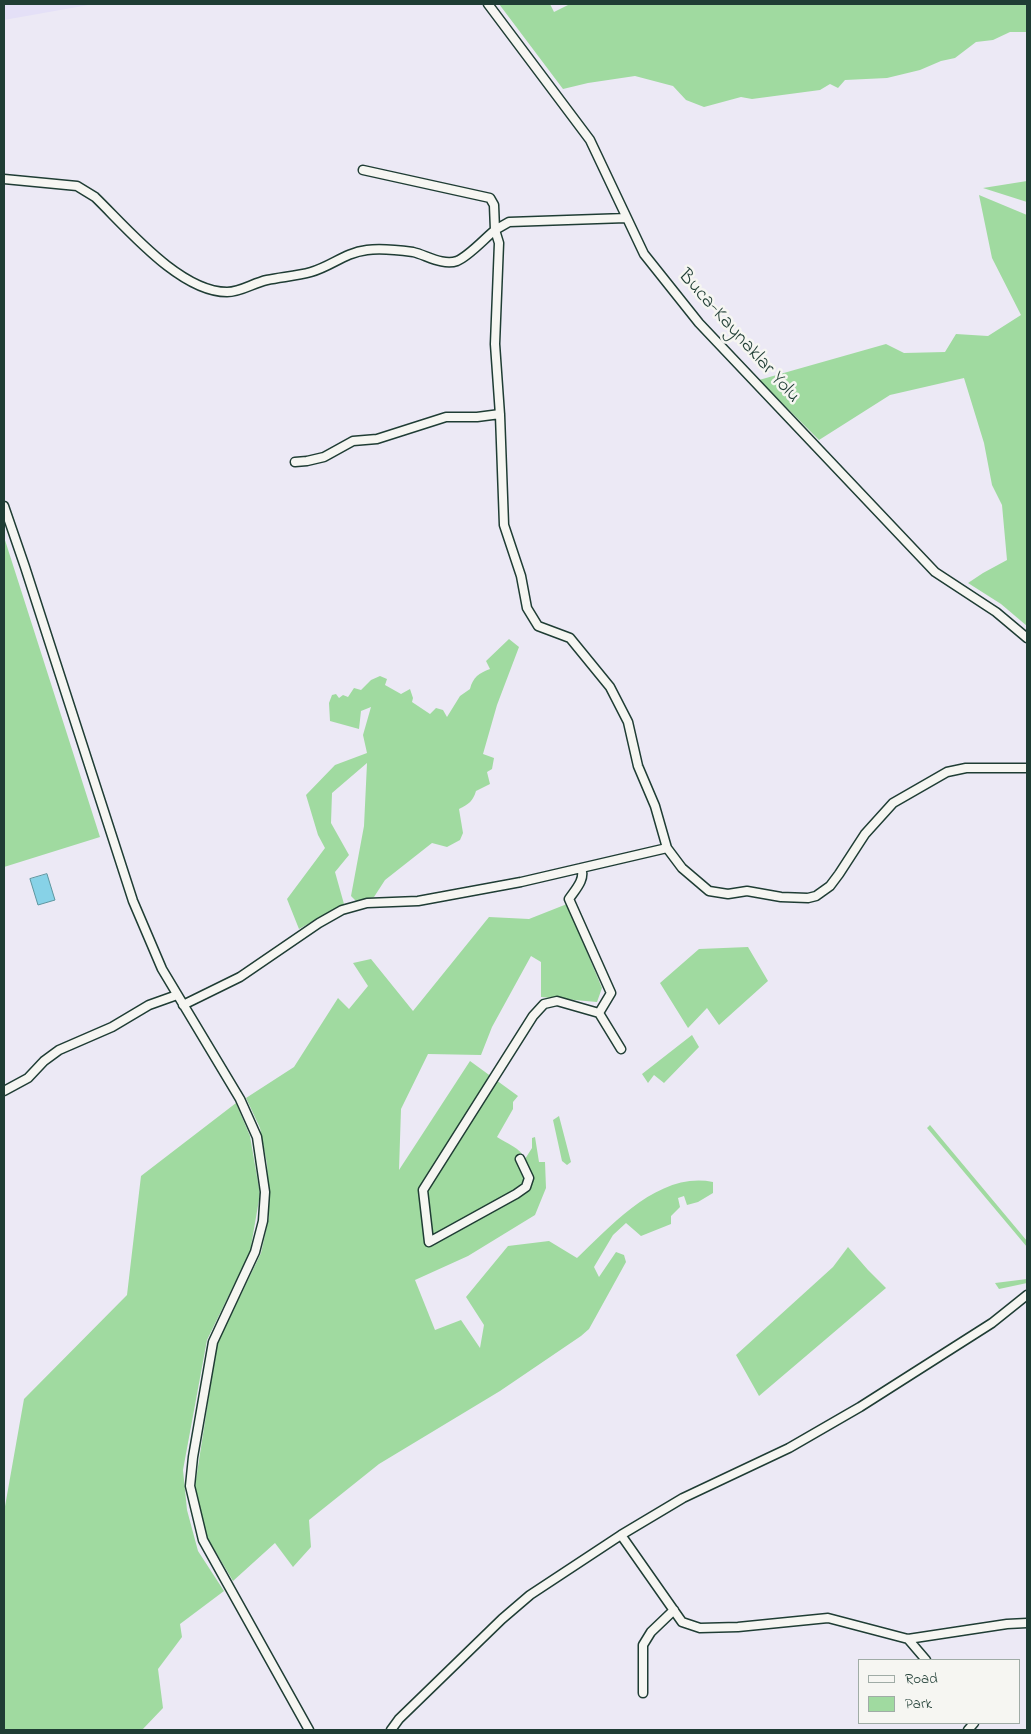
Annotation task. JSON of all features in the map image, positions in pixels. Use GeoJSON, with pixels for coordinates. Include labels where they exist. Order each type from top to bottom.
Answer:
{"type":"FeatureCollection","features":[{"type":"Feature","properties":{"kind":"street","name":"Buca-Kaynaklar Yolu"},"geometry":{"type":"LineString","coordinates":[[488,4],[590,140],[644,254],[699,323],[935,572],[996,612],[1027,638]]}},
{"type":"Feature","properties":{"kind":"street"},"geometry":{"type":"LineString","coordinates":[[363,170],[490,198],[494,205],[495,230],[499,243],[495,344],[500,414],[504,525],[521,576],[527,608],[538,626],[570,638],[610,687],[628,722],[638,766],[655,806],[667,848],[682,868],[709,891],[728,894],[747,891],[781,897],[808,898],[816,896],[830,886],[865,834],[893,803],[947,772],[966,768],[1027,768]]}},
{"type":"Feature","properties":{"kind":"street"},"geometry":{"type":"LineString","coordinates":[[4,179],[77,186],[87,191],[95,196],[173,271],[202,287],[224,292],[240,290],[265,280],[312,272],[340,258],[364,250],[381,249],[412,252],[446,262],[453,262],[461,258],[495,230],[509,222],[626,218]]}},
{"type":"Feature","properties":{"kind":"street"},"geometry":{"type":"LineString","coordinates":[[295,462],[324,457],[353,441],[378,439],[446,417],[477,417],[500,414]]}},
{"type":"Feature","properties":{"kind":"street"},"geometry":{"type":"LineString","coordinates":[[4,506],[26,567],[133,901],[162,969],[240,1099],[257,1137],[265,1192],[263,1221],[255,1252],[213,1342],[193,1457],[190,1486],[204,1540],[308,1730]]}},
{"type":"Feature","properties":{"kind":"street"},"geometry":{"type":"LineString","coordinates":[[183,1005],[240,977],[319,923],[342,910],[367,903],[418,901],[521,882],[667,848]]}},
{"type":"Feature","properties":{"kind":"street"},"geometry":{"type":"LineString","coordinates":[[581,868],[583,873],[582,879],[568,899],[611,993],[599,1013]]}},
{"type":"Feature","properties":{"kind":"street"},"geometry":{"type":"LineString","coordinates":[[4,1091],[28,1078],[44,1061],[59,1050],[112,1027],[149,1006],[177,995]]}},
{"type":"Feature","properties":{"kind":"street"},"geometry":{"type":"LineString","coordinates":[[520,1159],[529,1178],[526,1187],[429,1242],[423,1190],[533,1016],[544,1004],[557,1001],[599,1013],[621,1049]]}},
{"type":"Feature","properties":{"kind":"street"},"geometry":{"type":"LineString","coordinates":[[391,1730],[400,1719],[516,1607],[530,1596],[620,1535],[683,1498],[789,1448],[844,1416],[992,1323],[1027,1295]]}},
{"type":"Feature","properties":{"kind":"street"},"geometry":{"type":"LineString","coordinates":[[620,1535],[682,1622],[700,1628],[828,1618],[908,1639],[1007,1624],[1027,1623]]}},
{"type":"Feature","properties":{"kind":"street"},"geometry":{"type":"LineString","coordinates":[[643,1692],[643,1645],[656,1627],[674,1610]]}},
{"type":"Feature","properties":{"kind":"street"},"geometry":{"type":"LineString","coordinates":[[908,1639],[925,1659]]}},
{"type":"Feature","properties":{"kind":"shaded area"},"geometry":{"type":"Polygon","coordinates":[[[4,4],[94,4],[4,20],[4,4]]]}},
{"type":"Feature","properties":{"kind":"green space"},"geometry":{"type":"Polygon","coordinates":[[[499,4],[550,4],[554,12],[570,4],[1027,4],[1027,32],[1010,32],[993,40],[976,42],[955,58],[941,61],[920,70],[887,78],[845,80],[838,88],[830,84],[820,90],[752,99],[741,97],[704,107],[686,100],[673,86],[635,76],[563,89],[499,4]]]}},
{"type":"Feature","properties":{"kind":"green space"},"geometry":{"type":"Polygon","coordinates":[[[1027,181],[1027,202],[983,188],[1027,181]]]}},
{"type":"Feature","properties":{"kind":"green space"},"geometry":{"type":"Polygon","coordinates":[[[979,195],[1027,215],[1027,626],[1001,604],[968,583],[1007,560],[1002,505],[992,485],[984,443],[964,378],[890,395],[819,440],[759,380],[886,344],[904,353],[945,352],[956,334],[988,336],[1021,315],[992,258],[979,195]]]}},
{"type":"Feature","properties":{"kind":"green space"},"geometry":{"type":"Polygon","coordinates":[[[4,537],[100,837],[4,867],[4,537]]]}},
{"type":"Feature","properties":{"kind":"green space"},"geometry":{"type":"Polygon","coordinates":[[[509,639],[519,647],[497,705],[483,754],[494,758],[492,769],[487,772],[490,784],[476,791],[470,802],[459,809],[463,833],[460,840],[447,847],[432,843],[385,880],[374,897],[356,901],[351,896],[364,826],[367,763],[332,793],[331,823],[349,855],[335,872],[344,904],[299,929],[287,899],[325,848],[318,835],[306,795],[335,765],[367,753],[363,735],[371,707],[361,711],[359,729],[330,721],[329,703],[332,695],[336,694],[339,698],[343,695],[348,697],[354,688],[361,690],[371,680],[380,676],[387,679],[385,685],[401,694],[410,689],[413,698],[412,702],[430,714],[436,708],[443,710],[447,717],[460,696],[470,689],[475,678],[490,669],[486,661],[509,639]]]}},
{"type":"Feature","properties":{"kind":"green space"},"geometry":{"type":"Polygon","coordinates":[[[567,904],[602,988],[597,1002],[541,997],[541,962],[531,956],[492,1027],[481,1055],[428,1054],[401,1109],[399,1170],[470,1061],[518,1096],[513,1102],[513,1109],[497,1137],[517,1149],[525,1159],[532,1148],[532,1138],[535,1137],[539,1162],[545,1162],[546,1188],[535,1215],[468,1256],[415,1280],[435,1330],[461,1320],[480,1348],[484,1325],[466,1297],[508,1246],[549,1241],[577,1258],[621,1217],[655,1193],[674,1185],[693,1181],[713,1182],[713,1193],[698,1202],[687,1205],[684,1196],[678,1198],[680,1207],[671,1216],[671,1224],[641,1236],[626,1223],[613,1235],[594,1267],[599,1277],[616,1252],[624,1255],[626,1262],[589,1329],[500,1391],[379,1464],[309,1520],[311,1547],[293,1567],[275,1543],[233,1581],[205,1534],[195,1486],[217,1344],[261,1253],[269,1217],[267,1164],[260,1128],[246,1098],[294,1067],[338,998],[349,1009],[368,986],[353,963],[371,959],[413,1011],[489,917],[529,919],[567,904]]]}},
{"type":"Feature","properties":{"kind":"green space"},"geometry":{"type":"Polygon","coordinates":[[[748,947],[768,981],[719,1025],[707,1008],[688,1028],[660,983],[699,949],[748,947]]]}},
{"type":"Feature","properties":{"kind":"green space"},"geometry":{"type":"Polygon","coordinates":[[[692,1035],[699,1047],[664,1083],[654,1075],[648,1083],[642,1074],[692,1035]]]}},
{"type":"Feature","properties":{"kind":"green space"},"geometry":{"type":"Polygon","coordinates":[[[236,1103],[250,1136],[260,1194],[250,1252],[207,1340],[183,1470],[187,1510],[198,1551],[224,1591],[180,1624],[182,1637],[158,1669],[163,1708],[142,1730],[4,1730],[4,1512],[24,1399],[127,1295],[141,1176],[236,1103]]]}},
{"type":"Feature","properties":{"kind":"green space"},"geometry":{"type":"Polygon","coordinates":[[[559,1116],[571,1162],[567,1165],[562,1161],[553,1120],[559,1116]]]}},
{"type":"Feature","properties":{"kind":"green space"},"geometry":{"type":"Polygon","coordinates":[[[930,1125],[1027,1241],[1027,1247],[927,1128],[930,1125]]]}},
{"type":"Feature","properties":{"kind":"green space"},"geometry":{"type":"Polygon","coordinates":[[[848,1247],[886,1288],[759,1396],[736,1355],[833,1267],[848,1247]]]}},
{"type":"Feature","properties":{"kind":"green space"},"geometry":{"type":"Polygon","coordinates":[[[1027,1279],[1027,1283],[999,1289],[995,1283],[1027,1279]]]}},
{"type":"Feature","properties":{"kind":"water"},"geometry":{"type":"Polygon","coordinates":[[[47,874],[55,900],[38,905],[30,879],[47,874]]]}}]}
